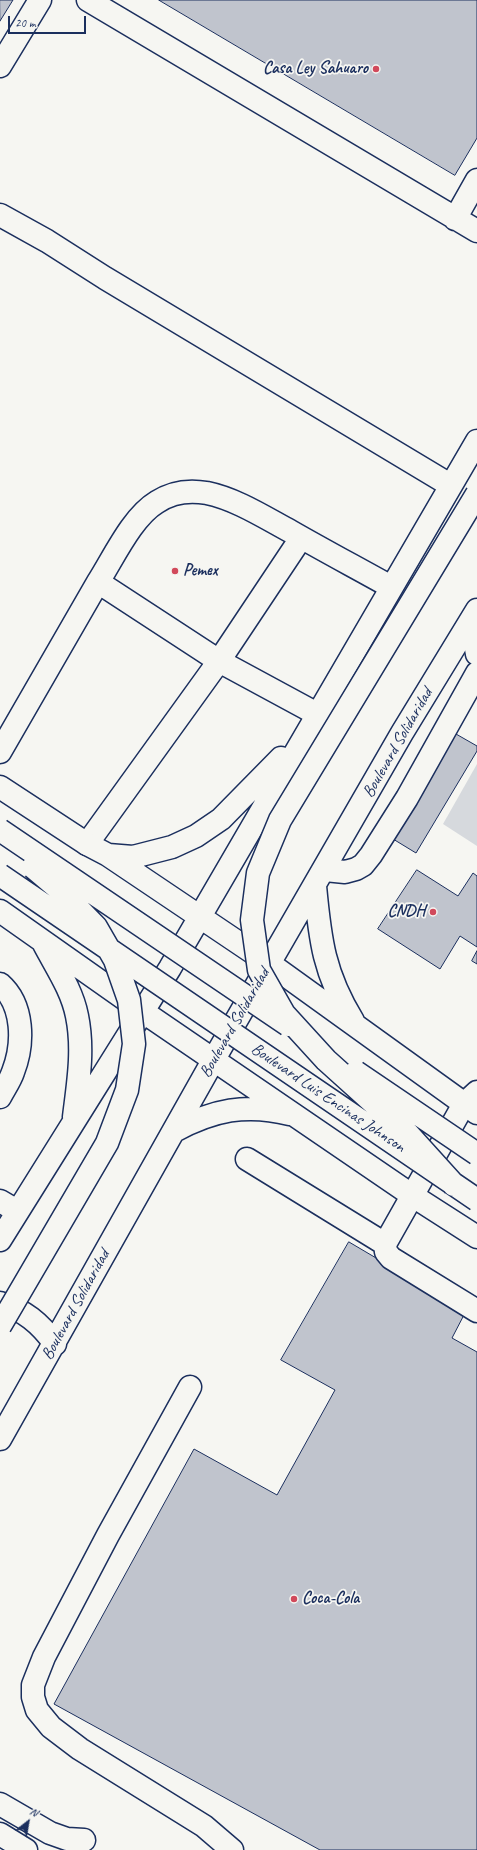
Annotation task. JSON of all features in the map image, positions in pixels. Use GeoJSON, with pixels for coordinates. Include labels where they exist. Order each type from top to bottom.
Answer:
{"type":"FeatureCollection","features":[{"type":"Feature","properties":{"kind":"main road"},"geometry":{"type":"LineString","coordinates":[[0,66],[40,0]]}},
{"type":"Feature","properties":{"kind":"main road"},"geometry":{"type":"LineString","coordinates":[[88,0],[477,231]]}},
{"type":"Feature","properties":{"kind":"main road"},"geometry":{"type":"LineString","coordinates":[[455,219],[477,180]]}},
{"type":"Feature","properties":{"kind":"main road"},"geometry":{"type":"LineString","coordinates":[[0,215],[47,241],[105,278],[450,485]]}},
{"type":"Feature","properties":{"kind":"main road"},"geometry":{"type":"LineString","coordinates":[[0,1240],[9,1206],[74,1124],[200,916],[477,441]]}},
{"type":"Feature","properties":{"kind":"main road"},"geometry":{"type":"LineString","coordinates":[[0,752],[98,582],[141,515],[157,502],[172,494],[188,492],[207,494],[230,501],[257,513],[391,587]]}},
{"type":"Feature","properties":{"kind":"main road"},"geometry":{"type":"LineString","coordinates":[[454,1185],[407,1133],[326,1060],[284,1014],[258,970],[252,920],[258,873],[280,820],[477,494]]}},
{"type":"Feature","properties":{"kind":"main road"},"geometry":{"type":"LineString","coordinates":[[87,844],[219,660],[301,538]]}},
{"type":"Feature","properties":{"kind":"main road"},"geometry":{"type":"LineString","coordinates":[[98,582],[312,722]]}},
{"type":"Feature","properties":{"kind":"main road"},"geometry":{"type":"LineString","coordinates":[[474,616],[477,654]]}},
{"type":"Feature","properties":{"kind":"main road","name":"Boulevard Solidaridad"},"geometry":{"type":"LineString","coordinates":[[0,1439],[55,1344],[214,1059],[406,727],[474,616]]}},
{"type":"Feature","properties":{"kind":"main road"},"geometry":{"type":"LineString","coordinates":[[357,1027],[331,980],[323,951],[320,878],[356,869],[371,855],[407,798],[477,673]]}},
{"type":"Feature","properties":{"kind":"main road"},"geometry":{"type":"LineString","coordinates":[[108,855],[133,857],[172,847],[196,836],[221,820],[312,722]]}},
{"type":"Feature","properties":{"kind":"main road"},"geometry":{"type":"LineString","coordinates":[[0,787],[87,844],[108,855],[200,916],[270,964],[357,1027],[473,1103],[413,1196],[385,1244],[386,1252],[390,1258],[477,1311]]}},
{"type":"Feature","properties":{"kind":"main road"},"geometry":{"type":"LineString","coordinates":[[0,830],[477,1154]]}},
{"type":"Feature","properties":{"kind":"main road"},"geometry":{"type":"LineString","coordinates":[[0,839],[59,889],[96,927],[115,960],[129,1000],[134,1044],[127,1090],[107,1143],[0,1326]]}},
{"type":"Feature","properties":{"kind":"main road","name":"Boulevard Luis Encinas Johnson"},"geometry":{"type":"LineString","coordinates":[[0,875],[477,1200]]}},
{"type":"Feature","properties":{"kind":"main road"},"geometry":{"type":"LineString","coordinates":[[0,911],[142,1011],[413,1196],[477,1237]]}},
{"type":"Feature","properties":{"kind":"main road"},"geometry":{"type":"LineString","coordinates":[[41,939],[61,975],[77,1015],[80,1035],[80,1058],[74,1124]]}},
{"type":"Feature","properties":{"kind":"main road"},"geometry":{"type":"LineString","coordinates":[[0,984],[15,1003],[20,1024],[19,1047],[13,1072],[0,1097]]}},
{"type":"Feature","properties":{"kind":"main road"},"geometry":{"type":"LineString","coordinates":[[174,1131],[197,1118],[222,1111],[248,1108],[268,1110],[299,1117]]}},
{"type":"Feature","properties":{"kind":"main road"},"geometry":{"type":"LineString","coordinates":[[247,1159],[385,1244]]}},
{"type":"Feature","properties":{"kind":"main road"},"geometry":{"type":"LineString","coordinates":[[0,1303],[15,1308],[29,1316],[45,1329],[55,1344]]}},
{"type":"Feature","properties":{"kind":"main road"},"geometry":{"type":"LineString","coordinates":[[190,1387],[108,1535],[44,1657],[33,1685],[33,1697],[37,1710],[50,1727],[80,1749],[204,1826],[232,1850]]}},
{"type":"Feature","properties":{"kind":"main road"},"geometry":{"type":"LineString","coordinates":[[0,1804],[50,1833],[67,1839],[84,1840]]}},
{"type":"Feature","properties":{"kind":"main road"},"geometry":{"type":"LineString","coordinates":[[0,1834],[26,1850]]}},
{"type":"Feature","properties":{"kind":"shaded area"},"geometry":{"type":"Polygon","coordinates":[[[477,764],[477,846],[443,824],[477,764]]]}},
{"type":"Feature","properties":{"kind":"building"},"geometry":{"type":"Polygon","coordinates":[[[0,0],[13,0],[0,21],[0,0]]]}},
{"type":"Feature","properties":{"kind":"building","name":"Casa Ley Sahuaro"},"geometry":{"type":"Polygon","coordinates":[[[159,0],[477,0],[477,138],[455,175],[159,0]]]}},
{"type":"Feature","properties":{"kind":"building"},"geometry":{"type":"Polygon","coordinates":[[[456,734],[477,746],[477,751],[416,853],[393,839],[456,734]]]}},
{"type":"Feature","properties":{"kind":"building","name":"CNDH"},"geometry":{"type":"Polygon","coordinates":[[[417,870],[458,896],[473,873],[477,876],[477,947],[460,936],[440,969],[378,929],[417,870]]]}},
{"type":"Feature","properties":{"kind":"building"},"geometry":{"type":"Polygon","coordinates":[[[477,951],[477,964],[472,961],[477,951]]]}},
{"type":"Feature","properties":{"kind":"building","name":"Coca-Cola"},"geometry":{"type":"Polygon","coordinates":[[[349,1242],[466,1311],[452,1338],[477,1352],[477,1850],[320,1850],[54,1704],[194,1449],[277,1495],[335,1390],[281,1360],[349,1242]]]}},
{"type":"Feature","properties":{"kind":"place","name":"Casa Ley Sahuaro"},"geometry":{"type":"Point","coordinates":[376,69]}},
{"type":"Feature","properties":{"kind":"place","name":"Pemex"},"geometry":{"type":"Point","coordinates":[175,571]}},
{"type":"Feature","properties":{"kind":"place","name":"CNDH"},"geometry":{"type":"Point","coordinates":[433,912]}},
{"type":"Feature","properties":{"kind":"place","name":"Coca-Cola"},"geometry":{"type":"Point","coordinates":[294,1599]}}]}
